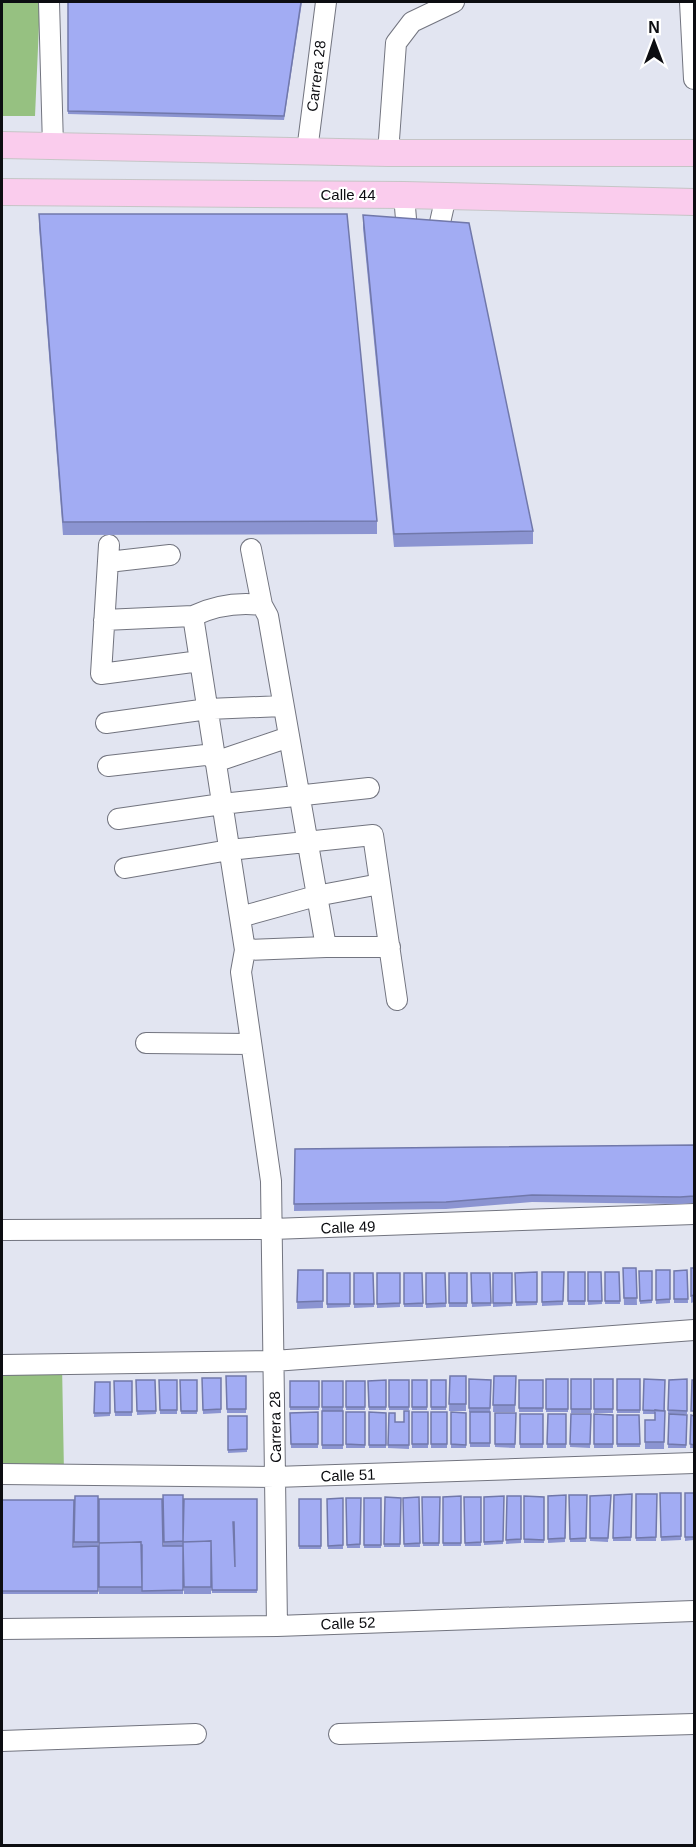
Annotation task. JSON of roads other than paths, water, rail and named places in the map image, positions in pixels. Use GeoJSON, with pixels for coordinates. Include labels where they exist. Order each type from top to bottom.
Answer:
{"type":"FeatureCollection","features":[{"type":"Feature","properties":{"kind":"main road"},"geometry":{"type":"LineString","coordinates":[[2,145],[388,153],[694,153]]}},
{"type":"Feature","properties":{"kind":"main road","name":"Calle 44"},"geometry":{"type":"LineString","coordinates":[[2,192],[211,206],[404,195],[694,202]]}},
{"type":"Feature","properties":{"kind":"street"},"geometry":{"type":"LineString","coordinates":[[49,2],[52,146]]}},
{"type":"Feature","properties":{"kind":"street","name":"Carrera 28"},"geometry":{"type":"LineString","coordinates":[[307,151],[326,2]]}},
{"type":"Feature","properties":{"kind":"street"},"geometry":{"type":"LineString","coordinates":[[388,153],[396,43],[412,22],[454,2]]}},
{"type":"Feature","properties":{"kind":"street"},"geometry":{"type":"LineString","coordinates":[[690,2],[694,79]]}},
{"type":"Feature","properties":{"kind":"street"},"geometry":{"type":"LineString","coordinates":[[389,259],[405,227],[404,195]]}},
{"type":"Feature","properties":{"kind":"street"},"geometry":{"type":"LineString","coordinates":[[447,196],[440,227],[457,264]]}},
{"type":"Feature","properties":{"kind":"street"},"geometry":{"type":"LineString","coordinates":[[251,549],[262,605],[268,616],[326,947]]}},
{"type":"Feature","properties":{"kind":"street"},"geometry":{"type":"LineString","coordinates":[[170,555],[109,554],[101,674],[200,660]]}},
{"type":"Feature","properties":{"kind":"street"},"geometry":{"type":"LineString","coordinates":[[104,620],[194,616],[211,608],[230,604],[262,605]]}},
{"type":"Feature","properties":{"kind":"street","name":"Carrera 28"},"geometry":{"type":"LineString","coordinates":[[194,616],[245,950],[241,972],[272,1180],[277,1626]]}},
{"type":"Feature","properties":{"kind":"street"},"geometry":{"type":"LineString","coordinates":[[106,723],[207,709],[284,706]]}},
{"type":"Feature","properties":{"kind":"street"},"geometry":{"type":"LineString","coordinates":[[108,766],[215,758],[289,737]]}},
{"type":"Feature","properties":{"kind":"street"},"geometry":{"type":"LineString","coordinates":[[118,819],[222,804],[369,788]]}},
{"type":"Feature","properties":{"kind":"street"},"geometry":{"type":"LineString","coordinates":[[125,868],[229,850],[373,835],[397,1000]]}},
{"type":"Feature","properties":{"kind":"street"},"geometry":{"type":"LineString","coordinates":[[240,917],[316,896],[380,884]]}},
{"type":"Feature","properties":{"kind":"street"},"geometry":{"type":"LineString","coordinates":[[245,950],[390,947]]}},
{"type":"Feature","properties":{"kind":"street"},"geometry":{"type":"LineString","coordinates":[[146,1043],[251,1044]]}},
{"type":"Feature","properties":{"kind":"street","name":"Calle 49"},"geometry":{"type":"LineString","coordinates":[[2,1230],[272,1229],[694,1214]]}},
{"type":"Feature","properties":{"kind":"street"},"geometry":{"type":"LineString","coordinates":[[2,1365],[274,1361],[694,1330]]}},
{"type":"Feature","properties":{"kind":"street","name":"Calle 51"},"geometry":{"type":"LineString","coordinates":[[2,1474],[275,1478],[694,1463]]}},
{"type":"Feature","properties":{"kind":"street","name":"Calle 52"},"geometry":{"type":"LineString","coordinates":[[2,1629],[277,1626],[694,1611]]}},
{"type":"Feature","properties":{"kind":"street"},"geometry":{"type":"LineString","coordinates":[[339,1734],[694,1724]]}},
{"type":"Feature","properties":{"kind":"street"},"geometry":{"type":"LineString","coordinates":[[2,1741],[196,1734]]}}]}
